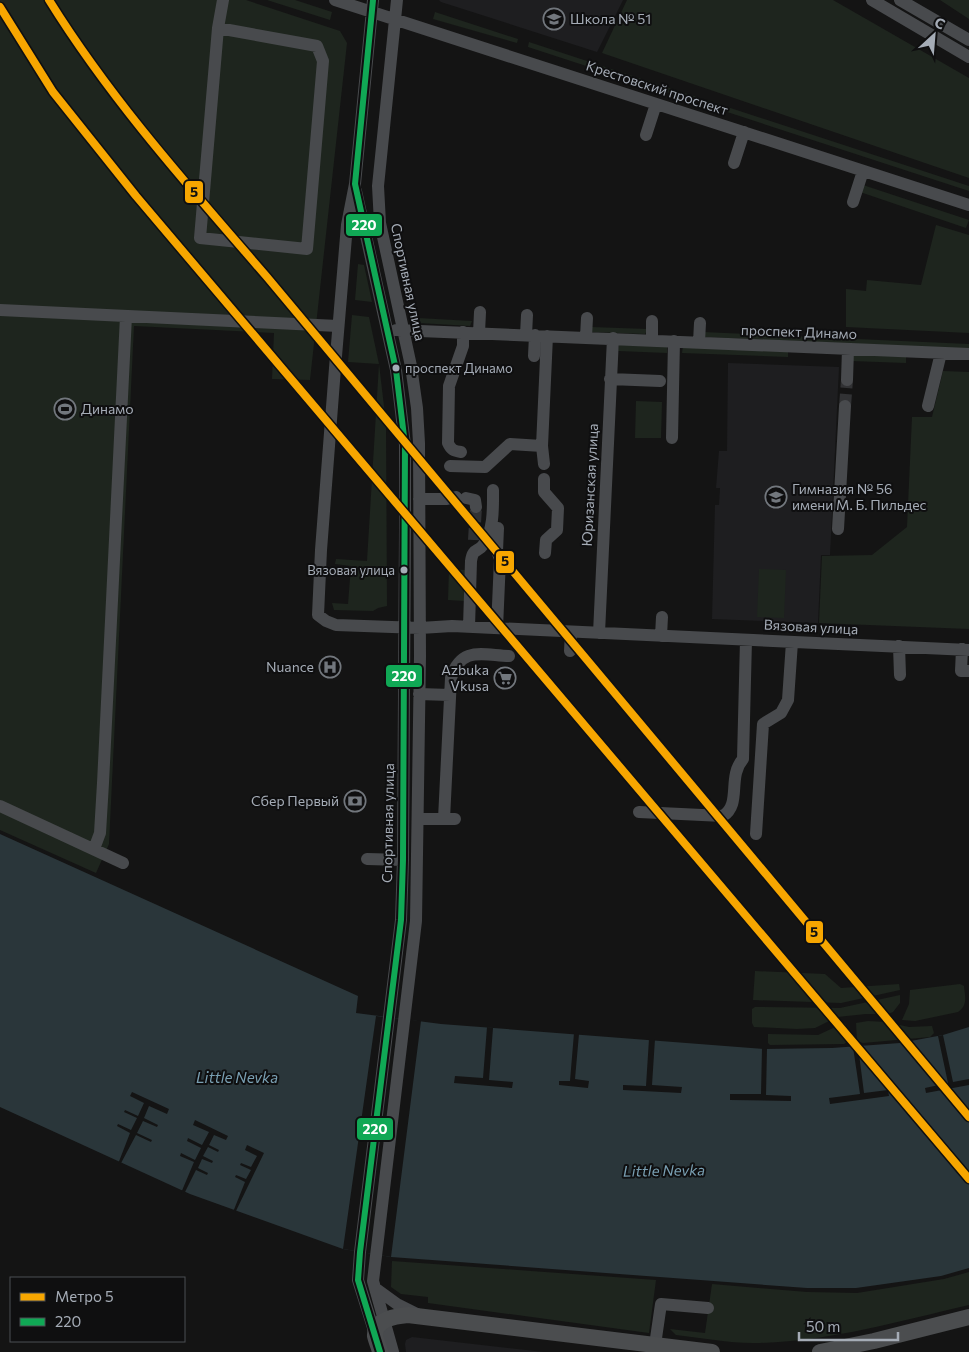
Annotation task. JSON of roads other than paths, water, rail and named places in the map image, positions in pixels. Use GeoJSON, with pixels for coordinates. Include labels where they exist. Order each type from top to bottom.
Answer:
{"type":"FeatureCollection","features":[{"type":"Feature","properties":{"kind":"main road"},"geometry":{"type":"LineString","coordinates":[[380,1352],[375,1334],[377,1327],[384,1320],[397,1316],[422,1316],[647,1347],[712,1352]]}},
{"type":"Feature","properties":{"kind":"main road"},"geometry":{"type":"LineString","coordinates":[[820,1352],[870,1347],[969,1319]]}},
{"type":"Feature","properties":{"kind":"street"},"geometry":{"type":"LineString","coordinates":[[218,28],[317,46],[323,61],[307,249],[200,238],[218,28],[224,0]]}},
{"type":"Feature","properties":{"kind":"street","name":"Крестовский проспект"},"geometry":{"type":"LineString","coordinates":[[335,0],[372,6],[396,20],[969,205]]}},
{"type":"Feature","properties":{"kind":"street","name":"Спортивная улица"},"geometry":{"type":"LineString","coordinates":[[375,1334],[358,1280],[401,920],[419,499],[417,408],[403,330],[380,223],[378,186],[398,0]]}},
{"type":"Feature","properties":{"kind":"street"},"geometry":{"type":"LineString","coordinates":[[872,0],[969,57]]}},
{"type":"Feature","properties":{"kind":"street"},"geometry":{"type":"LineString","coordinates":[[900,0],[969,40]]}},
{"type":"Feature","properties":{"kind":"street","name":"Спортивная улица"},"geometry":{"type":"LineString","coordinates":[[372,6],[355,184],[347,226],[338,326],[321,550],[318,616],[336,624],[412,628]]}},
{"type":"Feature","properties":{"kind":"street"},"geometry":{"type":"LineString","coordinates":[[646,135],[656,104]]}},
{"type":"Feature","properties":{"kind":"street"},"geometry":{"type":"LineString","coordinates":[[734,163],[744,132]]}},
{"type":"Feature","properties":{"kind":"street"},"geometry":{"type":"LineString","coordinates":[[853,202],[863,171]]}},
{"type":"Feature","properties":{"kind":"street","name":"Спортивная улица"},"geometry":{"type":"LineString","coordinates":[[355,184],[396,370],[405,445],[412,628],[419,694],[416,921],[376,1254],[373,1281],[375,1288]]}},
{"type":"Feature","properties":{"kind":"street"},"geometry":{"type":"LineString","coordinates":[[0,310],[338,326]]}},
{"type":"Feature","properties":{"kind":"street"},"geometry":{"type":"LineString","coordinates":[[479,333],[480,312]]}},
{"type":"Feature","properties":{"kind":"street"},"geometry":{"type":"LineString","coordinates":[[527,315],[536,335],[544,464]]}},
{"type":"Feature","properties":{"kind":"street"},"geometry":{"type":"LineString","coordinates":[[94,850],[100,833],[103,783],[126,316]]}},
{"type":"Feature","properties":{"kind":"street"},"geometry":{"type":"LineString","coordinates":[[586,337],[587,318]]}},
{"type":"Feature","properties":{"kind":"street"},"geometry":{"type":"LineString","coordinates":[[652,321],[652,340]]}},
{"type":"Feature","properties":{"kind":"street"},"geometry":{"type":"LineString","coordinates":[[699,342],[700,323]]}},
{"type":"Feature","properties":{"kind":"street","name":"проспект Динамо"},"geometry":{"type":"LineString","coordinates":[[388,330],[969,354]]}},
{"type":"Feature","properties":{"kind":"street"},"geometry":{"type":"LineString","coordinates":[[461,452],[450,448],[448,444],[449,386],[463,346],[463,332]]}},
{"type":"Feature","properties":{"kind":"street"},"geometry":{"type":"LineString","coordinates":[[534,356],[536,335]]}},
{"type":"Feature","properties":{"kind":"street","name":"Юризанская улица"},"geometry":{"type":"LineString","coordinates":[[599,633],[613,338]]}},
{"type":"Feature","properties":{"kind":"street"},"geometry":{"type":"LineString","coordinates":[[672,438],[674,341]]}},
{"type":"Feature","properties":{"kind":"street"},"geometry":{"type":"LineString","coordinates":[[846,380],[848,349]]}},
{"type":"Feature","properties":{"kind":"street"},"geometry":{"type":"LineString","coordinates":[[928,406],[941,353]]}},
{"type":"Feature","properties":{"kind":"street"},"geometry":{"type":"LineString","coordinates":[[610,379],[660,380]]}},
{"type":"Feature","properties":{"kind":"street"},"geometry":{"type":"LineString","coordinates":[[838,529],[844,406]]}},
{"type":"Feature","properties":{"kind":"street"},"geometry":{"type":"LineString","coordinates":[[450,466],[485,467],[510,444],[542,446]]}},
{"type":"Feature","properties":{"kind":"street"},"geometry":{"type":"LineString","coordinates":[[544,480],[544,492],[558,508],[557,530],[546,540],[546,553]]}},
{"type":"Feature","properties":{"kind":"street"},"geometry":{"type":"LineString","coordinates":[[469,627],[473,547],[482,546],[485,542],[492,519],[493,490]]}},
{"type":"Feature","properties":{"kind":"street"},"geometry":{"type":"LineString","coordinates":[[419,499],[461,498],[475,500],[476,507]]}},
{"type":"Feature","properties":{"kind":"street"},"geometry":{"type":"LineString","coordinates":[[497,628],[500,559],[497,551],[498,528]]}},
{"type":"Feature","properties":{"kind":"street"},"geometry":{"type":"LineString","coordinates":[[662,617],[662,636]]}},
{"type":"Feature","properties":{"kind":"street","name":"Вязовая улица"},"geometry":{"type":"LineString","coordinates":[[412,628],[452,626],[966,649]]}},
{"type":"Feature","properties":{"kind":"street"},"geometry":{"type":"LineString","coordinates":[[570,632],[570,652]]}},
{"type":"Feature","properties":{"kind":"street"},"geometry":{"type":"LineString","coordinates":[[639,812],[723,816],[729,813],[734,799],[735,770],[743,758],[746,640]]}},
{"type":"Feature","properties":{"kind":"street"},"geometry":{"type":"LineString","coordinates":[[756,834],[763,724],[781,713],[788,700],[792,642]]}},
{"type":"Feature","properties":{"kind":"street"},"geometry":{"type":"LineString","coordinates":[[899,646],[900,674]]}},
{"type":"Feature","properties":{"kind":"street"},"geometry":{"type":"LineString","coordinates":[[966,649],[962,671],[969,671]]}},
{"type":"Feature","properties":{"kind":"street"},"geometry":{"type":"LineString","coordinates":[[418,819],[449,819],[450,695],[454,667],[461,659],[470,655],[509,656]]}},
{"type":"Feature","properties":{"kind":"street"},"geometry":{"type":"LineString","coordinates":[[419,694],[450,695]]}},
{"type":"Feature","properties":{"kind":"street"},"geometry":{"type":"LineString","coordinates":[[0,806],[123,863]]}},
{"type":"Feature","properties":{"kind":"street"},"geometry":{"type":"LineString","coordinates":[[367,859],[403,860]]}},
{"type":"Feature","properties":{"kind":"street"},"geometry":{"type":"LineString","coordinates":[[375,1288],[397,1304],[422,1316]]}},
{"type":"Feature","properties":{"kind":"street"},"geometry":{"type":"LineString","coordinates":[[375,1288],[393,1352]]}},
{"type":"Feature","properties":{"kind":"street"},"geometry":{"type":"LineString","coordinates":[[647,1347],[661,1304],[708,1308]]}},
{"type":"Feature","properties":{"kind":"water","name":"Little Nevka"},"geometry":{"type":"Polygon","coordinates":[[[0,834],[358,996],[356,1013],[441,1024],[764,1049],[832,1048],[900,1043],[943,1035],[969,1027],[969,1268],[941,1276],[856,1288],[807,1288],[391,1257],[343,1249],[190,1194],[0,1107],[0,834]]]}},
{"type":"Feature","properties":{"kind":"tunnel"},"geometry":{"type":"LineString","coordinates":[[845,406],[847,380]]}},
{"type":"Feature","properties":{"kind":"tunnel"},"geometry":{"type":"LineString","coordinates":[[474,540],[476,507]]}},
{"type":"Feature","properties":{"kind":"metro line","name":"5"},"geometry":{"type":"LineString","coordinates":[[49,0],[98,73],[152,143],[267,277],[969,1117]]}},
{"type":"Feature","properties":{"kind":"metro line","name":"5"},"geometry":{"type":"LineString","coordinates":[[0,7],[53,92],[136,196],[969,1179]]}},
{"type":"Feature","properties":{"kind":"place","name":"Школа № 51"},"geometry":{"type":"Point","coordinates":[554,19]}},
{"type":"Feature","properties":{"kind":"place","name":"проспект Динамо"},"geometry":{"type":"Point","coordinates":[396,368]}},
{"type":"Feature","properties":{"kind":"place","name":"Динамо"},"geometry":{"type":"Point","coordinates":[65,409]}},
{"type":"Feature","properties":{"kind":"place","name":"Гимназия № 56 имени М. Б. Пильдес"},"geometry":{"type":"Point","coordinates":[776,497]}},
{"type":"Feature","properties":{"kind":"place","name":"Вязовая улица"},"geometry":{"type":"Point","coordinates":[404,570]}},
{"type":"Feature","properties":{"kind":"place","name":"Nuance"},"geometry":{"type":"Point","coordinates":[330,667]}},
{"type":"Feature","properties":{"kind":"place","name":"Azbuka Vkusa"},"geometry":{"type":"Point","coordinates":[505,678]}},
{"type":"Feature","properties":{"kind":"place","name":"Сбер Первый"},"geometry":{"type":"Point","coordinates":[355,801]}}]}
